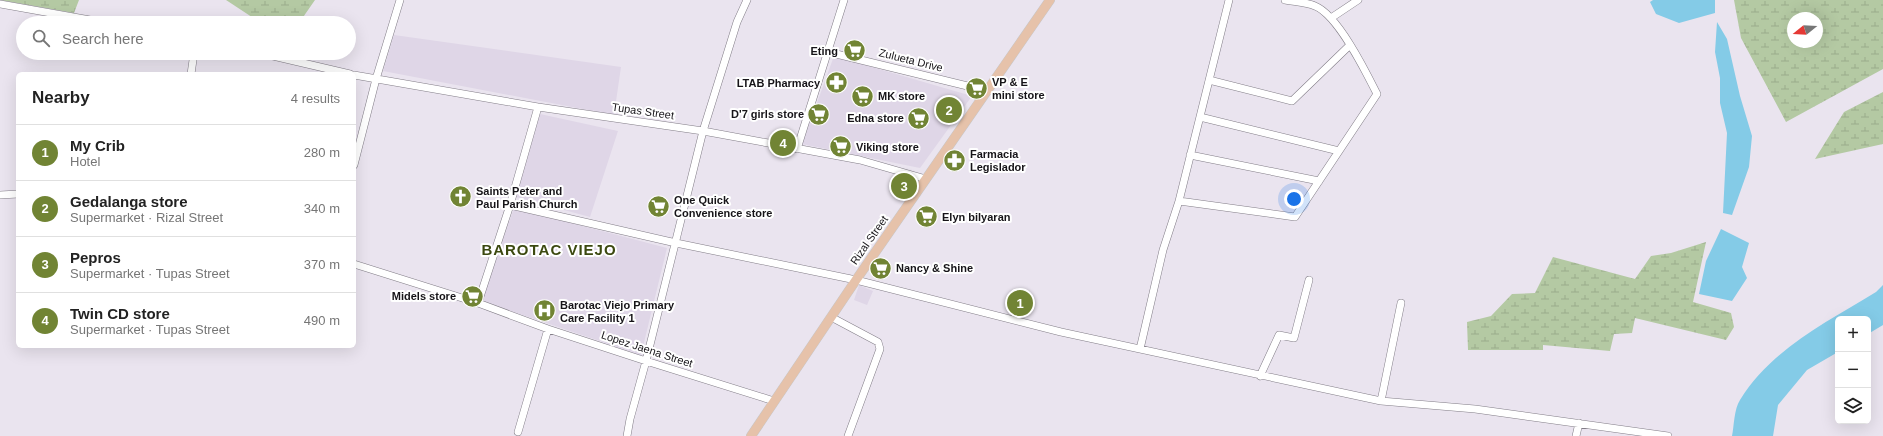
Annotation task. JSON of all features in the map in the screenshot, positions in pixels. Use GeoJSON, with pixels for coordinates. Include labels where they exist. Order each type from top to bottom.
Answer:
{"type":"FeatureCollection","features":[{"type":"Feature","properties":{"kind":"main road","name":"Rizal Street"},"geometry":{"type":"LineString","coordinates":[[751,436],[856,280],[1050,0]]}},
{"type":"Feature","properties":{"kind":"street"},"geometry":{"type":"LineString","coordinates":[[356,157],[376,80],[400,0]]}},
{"type":"Feature","properties":{"kind":"street"},"geometry":{"type":"LineString","coordinates":[[627,436],[703,131],[737,22],[747,0]]}},
{"type":"Feature","properties":{"kind":"street"},"geometry":{"type":"LineString","coordinates":[[797,149],[844,0]]}},
{"type":"Feature","properties":{"kind":"street"},"geometry":{"type":"LineString","coordinates":[[1140,349],[1163,250],[1179,201],[1229,0]]}},
{"type":"Feature","properties":{"kind":"street"},"geometry":{"type":"LineString","coordinates":[[1179,201],[1295,217],[1377,94],[1350,45],[1331,18],[1316,6],[1285,0]]}},
{"type":"Feature","properties":{"kind":"street"},"geometry":{"type":"LineString","coordinates":[[1331,18],[1358,0]]}},
{"type":"Feature","properties":{"kind":"street"},"geometry":{"type":"LineString","coordinates":[[0,4],[68,16]]}},
{"type":"Feature","properties":{"kind":"street"},"geometry":{"type":"LineString","coordinates":[[1209,80],[1292,101],[1350,45]]}},
{"type":"Feature","properties":{"kind":"street","name":"Zulueta Drive"},"geometry":{"type":"LineString","coordinates":[[828,52],[988,91]]}},
{"type":"Feature","properties":{"kind":"street"},"geometry":{"type":"LineString","coordinates":[[191,72],[193,60]]}},
{"type":"Feature","properties":{"kind":"street"},"geometry":{"type":"LineString","coordinates":[[290,60],[341,72]]}},
{"type":"Feature","properties":{"kind":"street","name":"Tupas Street"},"geometry":{"type":"LineString","coordinates":[[356,75],[538,107],[703,131],[860,160],[926,179]]}},
{"type":"Feature","properties":{"kind":"street"},"geometry":{"type":"LineString","coordinates":[[478,303],[510,205],[538,107]]}},
{"type":"Feature","properties":{"kind":"street"},"geometry":{"type":"LineString","coordinates":[[1200,118],[1339,151]]}},
{"type":"Feature","properties":{"kind":"street"},"geometry":{"type":"LineString","coordinates":[[1190,155],[1319,181]]}},
{"type":"Feature","properties":{"kind":"street"},"geometry":{"type":"LineString","coordinates":[[0,195],[16,194]]}},
{"type":"Feature","properties":{"kind":"street"},"geometry":{"type":"LineString","coordinates":[[510,205],[676,243],[856,280],[1061,332],[1381,401],[1476,409],[1668,436]]}},
{"type":"Feature","properties":{"kind":"street","name":"Lopez Jaena Street"},"geometry":{"type":"LineString","coordinates":[[356,265],[478,303],[548,329],[646,361],[774,401]]}},
{"type":"Feature","properties":{"kind":"street"},"geometry":{"type":"LineString","coordinates":[[1260,376],[1279,336],[1294,338],[1309,280]]}},
{"type":"Feature","properties":{"kind":"street"},"geometry":{"type":"LineString","coordinates":[[1381,401],[1401,303]]}},
{"type":"Feature","properties":{"kind":"street"},"geometry":{"type":"LineString","coordinates":[[831,317],[878,342],[880,349],[848,436]]}},
{"type":"Feature","properties":{"kind":"street"},"geometry":{"type":"LineString","coordinates":[[518,432],[548,329]]}},
{"type":"Feature","properties":{"kind":"street"},"geometry":{"type":"LineString","coordinates":[[1576,436],[1579,423]]}},
{"type":"Feature","properties":{"kind":"shaded area"},"geometry":{"type":"Polygon","coordinates":[[[394,35],[621,67],[614,115],[383,71],[394,35]]]}},
{"type":"Feature","properties":{"kind":"shaded area"},"geometry":{"type":"Polygon","coordinates":[[[834,56],[972,96],[920,168],[802,144],[834,56]]]}},
{"type":"Feature","properties":{"kind":"shaded area"},"geometry":{"type":"Polygon","coordinates":[[[540,114],[618,131],[590,217],[516,197],[540,114]]]}},
{"type":"Feature","properties":{"kind":"shaded area"},"geometry":{"type":"Polygon","coordinates":[[[514,208],[667,248],[641,355],[481,301],[514,208]]]}},
{"type":"Feature","properties":{"kind":"shaded area"},"geometry":{"type":"Polygon","coordinates":[[[859,285],[873,291],[867,305],[854,300],[859,285]]]}},
{"type":"Feature","properties":{"kind":"green space"},"geometry":{"type":"Polygon","coordinates":[[[0,0],[79,0],[74,13],[0,0]]]}},
{"type":"Feature","properties":{"kind":"green space"},"geometry":{"type":"Polygon","coordinates":[[[226,0],[315,0],[304,16],[250,16],[226,0]]]}},
{"type":"Feature","properties":{"kind":"green space"},"geometry":{"type":"Polygon","coordinates":[[[1734,0],[1883,0],[1883,69],[1786,122],[1741,38],[1734,0]]]}},
{"type":"Feature","properties":{"kind":"green space"},"geometry":{"type":"Polygon","coordinates":[[[1883,92],[1883,144],[1815,159],[1844,112],[1883,92]]]}},
{"type":"Feature","properties":{"kind":"green space"},"geometry":{"type":"Polygon","coordinates":[[[1706,242],[1693,302],[1731,313],[1734,327],[1726,340],[1635,318],[1632,333],[1614,334],[1610,351],[1543,345],[1543,350],[1468,350],[1467,322],[1491,316],[1512,294],[1535,293],[1553,257],[1635,279],[1651,256],[1671,253],[1706,242]]]}},
{"type":"Feature","properties":{"kind":"water"},"geometry":{"type":"Polygon","coordinates":[[[1653,0],[1715,0],[1715,13],[1679,23],[1656,14],[1650,2],[1653,0]]]}},
{"type":"Feature","properties":{"kind":"water"},"geometry":{"type":"Polygon","coordinates":[[[1717,22],[1727,39],[1740,96],[1752,136],[1749,167],[1732,215],[1723,213],[1727,133],[1720,103],[1720,78],[1715,52],[1717,22]]]}},
{"type":"Feature","properties":{"kind":"water"},"geometry":{"type":"Polygon","coordinates":[[[1721,229],[1749,243],[1742,267],[1747,278],[1732,301],[1699,294],[1706,261],[1721,229]]]}},
{"type":"Feature","properties":{"kind":"water"},"geometry":{"type":"Polygon","coordinates":[[[1883,285],[1883,325],[1871,332],[1871,316],[1836,316],[1876,292],[1883,285]]]}},
{"type":"Feature","properties":{"kind":"water"},"geometry":{"type":"Polygon","coordinates":[[[1835,317],[1835,354],[1807,370],[1778,405],[1773,436],[1732,436],[1735,413],[1738,404],[1753,382],[1767,366],[1784,351],[1835,317]]]}},
{"type":"Feature","properties":{"kind":"place","name":"Eting"},"geometry":{"type":"Point","coordinates":[854,51]}},
{"type":"Feature","properties":{"kind":"place","name":"LTAB Pharmacy"},"geometry":{"type":"Point","coordinates":[836,83]}},
{"type":"Feature","properties":{"kind":"place","name":"VP & E mini store"},"geometry":{"type":"Point","coordinates":[977,88]}},
{"type":"Feature","properties":{"kind":"place","name":"MK store"},"geometry":{"type":"Point","coordinates":[862,96]}},
{"type":"Feature","properties":{"kind":"place","name":"Gedalanga store"},"geometry":{"type":"Point","coordinates":[949,110]}},
{"type":"Feature","properties":{"kind":"place","name":"D'7 girls store"},"geometry":{"type":"Point","coordinates":[819,114]}},
{"type":"Feature","properties":{"kind":"place","name":"Edna store"},"geometry":{"type":"Point","coordinates":[919,118]}},
{"type":"Feature","properties":{"kind":"place","name":"Twin CD store"},"geometry":{"type":"Point","coordinates":[783,143]}},
{"type":"Feature","properties":{"kind":"place","name":"Viking store"},"geometry":{"type":"Point","coordinates":[841,147]}},
{"type":"Feature","properties":{"kind":"place","name":"Farmacia Legislador"},"geometry":{"type":"Point","coordinates":[955,160]}},
{"type":"Feature","properties":{"kind":"place","name":"Pepros"},"geometry":{"type":"Point","coordinates":[904,186]}},
{"type":"Feature","properties":{"kind":"place","name":"Saints Peter and Paul Parish Church"},"geometry":{"type":"Point","coordinates":[460,197]}},
{"type":"Feature","properties":{"kind":"place","name":"One Quick Convenience store"},"geometry":{"type":"Point","coordinates":[658,206]}},
{"type":"Feature","properties":{"kind":"place","name":"Elyn bilyaran"},"geometry":{"type":"Point","coordinates":[926,217]}},
{"type":"Feature","properties":{"kind":"place","name":"Nancy & Shine"},"geometry":{"type":"Point","coordinates":[880,268]}},
{"type":"Feature","properties":{"kind":"place","name":"Midels store"},"geometry":{"type":"Point","coordinates":[472,296]}},
{"type":"Feature","properties":{"kind":"place","name":"My Crib"},"geometry":{"type":"Point","coordinates":[1020,303]}},
{"type":"Feature","properties":{"kind":"place","name":"Barotac Viejo Primary Care Facility 1"},"geometry":{"type":"Point","coordinates":[544,311]}},
{"type":"Feature","properties":{"kind":"district","name":"BAROTAC VIEJO"},"geometry":{"type":"Point","coordinates":[549,250]}}]}
